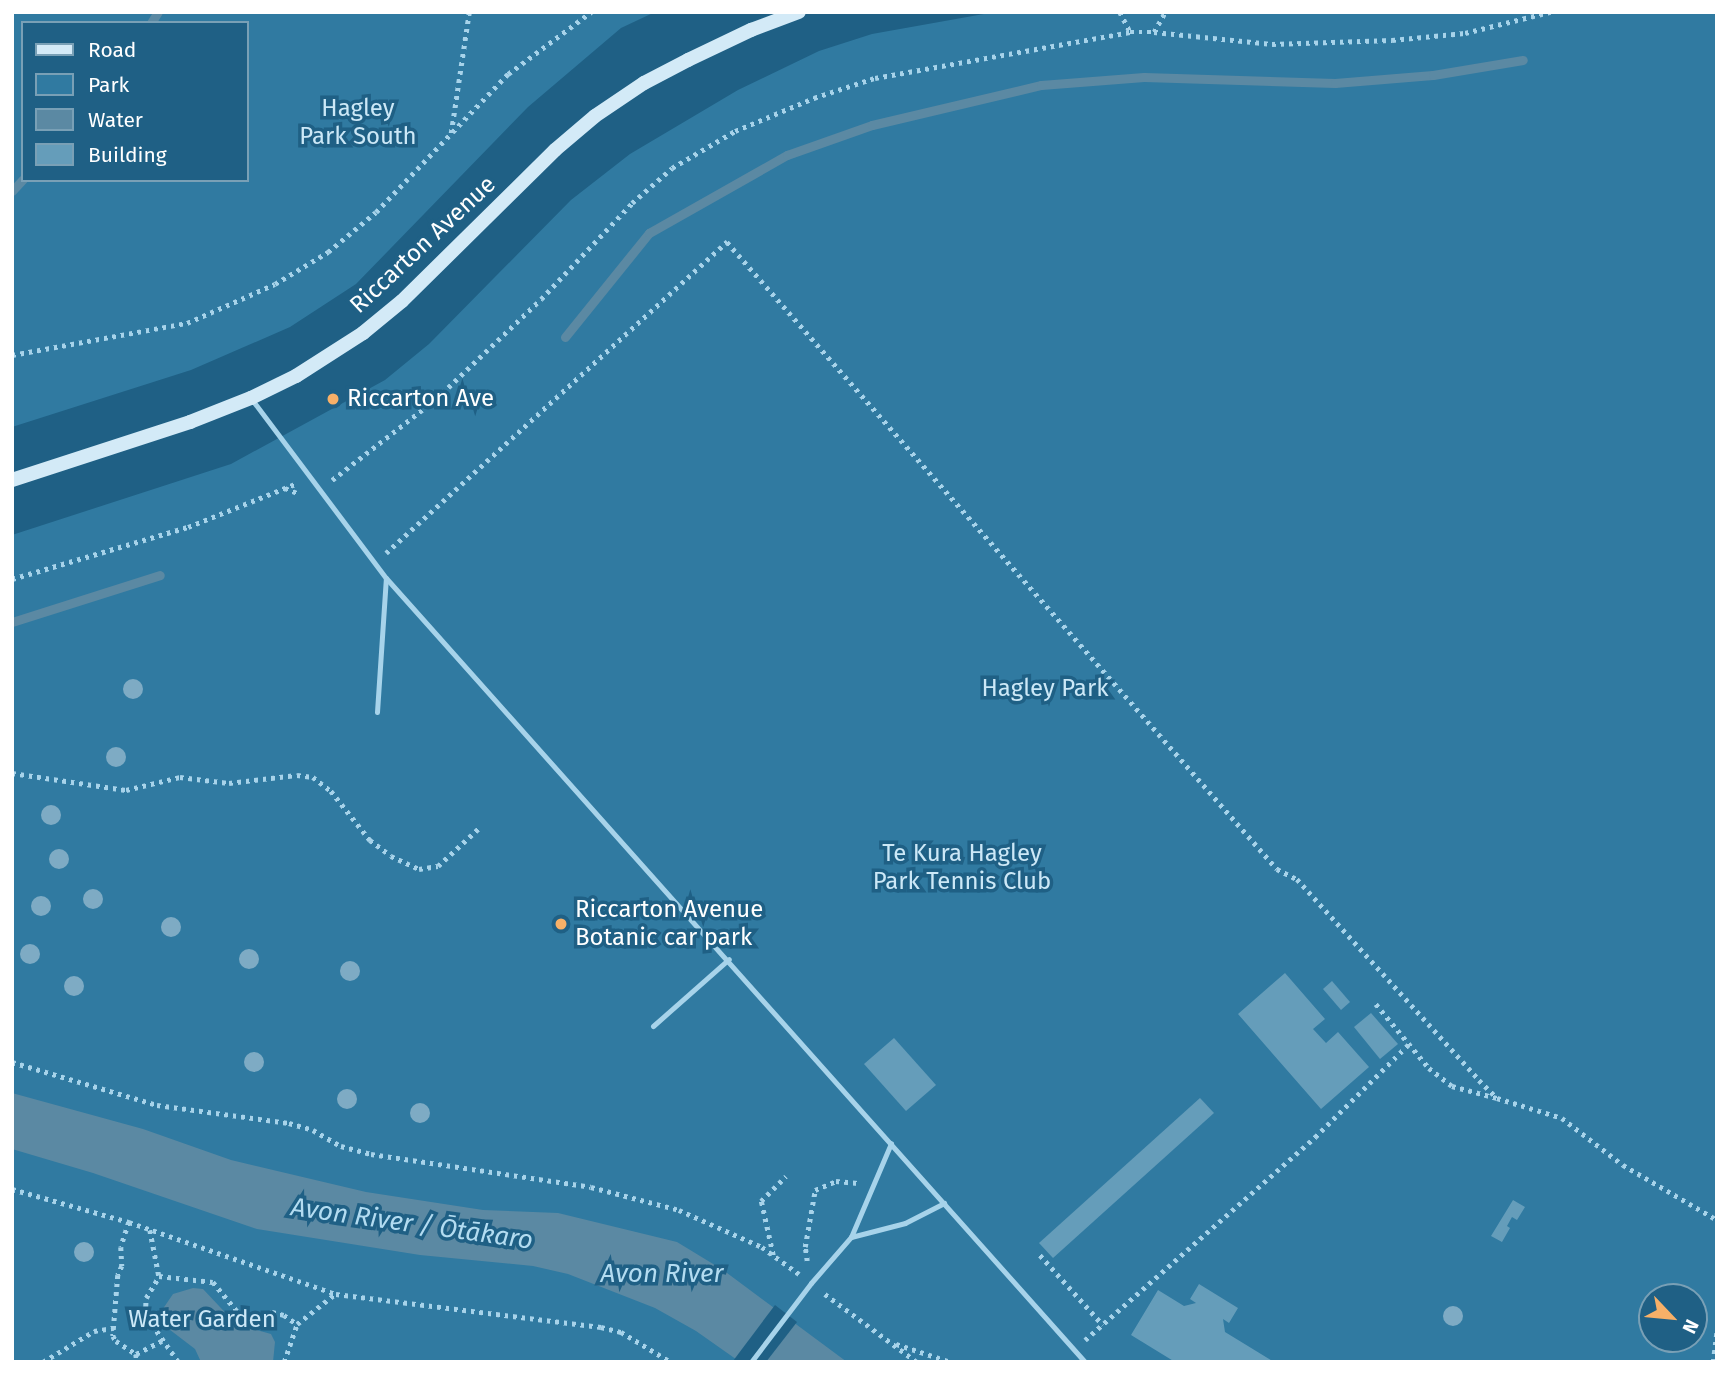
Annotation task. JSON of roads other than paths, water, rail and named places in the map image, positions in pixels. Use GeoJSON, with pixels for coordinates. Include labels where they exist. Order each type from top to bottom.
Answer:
{"type":"FeatureCollection","features":[{"type":"Feature","properties":{"kind":"main road","name":"Riccarton Avenue"},"geometry":{"type":"LineString","coordinates":[[12,480],[119,447],[251,398],[296,376],[363,333],[402,301],[555,150],[595,116],[644,83],[688,60],[751,30],[799,12]]}},
{"type":"Feature","properties":{"kind":"lane"},"geometry":{"type":"LineString","coordinates":[[251,398],[308,478],[386,578],[729,959],[1085,1362]]}},
{"type":"Feature","properties":{"kind":"lane"},"geometry":{"type":"LineString","coordinates":[[377,712],[386,578]]}},
{"type":"Feature","properties":{"kind":"lane"},"geometry":{"type":"LineString","coordinates":[[653,1026],[729,959]]}},
{"type":"Feature","properties":{"kind":"lane"},"geometry":{"type":"LineString","coordinates":[[751,1362],[811,1283],[851,1237],[891,1143]]}},
{"type":"Feature","properties":{"kind":"lane"},"geometry":{"type":"LineString","coordinates":[[851,1237],[905,1223],[944,1203]]}},
{"type":"Feature","properties":{"kind":"water","name":"Avon River"},"geometry":{"type":"Polygon","coordinates":[[[12,1093],[143,1129],[231,1160],[366,1192],[483,1210],[558,1213],[677,1242],[723,1270],[847,1362],[740,1362],[696,1331],[655,1308],[568,1274],[533,1266],[420,1255],[257,1229],[93,1173],[12,1149],[12,1093]]]}},
{"type":"Feature","properties":{"kind":"water"},"geometry":{"type":"Polygon","coordinates":[[[193,1288],[203,1289],[236,1324],[271,1334],[275,1342],[273,1362],[201,1362],[195,1349],[161,1323],[158,1316],[173,1294],[193,1288]]]}},
{"type":"Feature","properties":{"kind":"waterway"},"geometry":{"type":"LineString","coordinates":[[152,21],[158,12]]}},
{"type":"Feature","properties":{"kind":"waterway"},"geometry":{"type":"LineString","coordinates":[[565,337],[649,233],[787,155],[872,125],[1041,85],[1144,77],[1335,83],[1433,75],[1523,60]]}},
{"type":"Feature","properties":{"kind":"waterway"},"geometry":{"type":"LineString","coordinates":[[12,191],[21,181]]}},
{"type":"Feature","properties":{"kind":"waterway"},"geometry":{"type":"LineString","coordinates":[[12,622],[160,575]]}},
{"type":"Feature","properties":{"kind":"place","name":"Riccarton Ave"},"geometry":{"type":"Point","coordinates":[333,399]}},
{"type":"Feature","properties":{"kind":"place","name":"Riccarton Avenue Botanic car park"},"geometry":{"type":"Point","coordinates":[561,924]}},
{"type":"Feature","properties":{"kind":"park label","name":"Hagley Park South"},"geometry":{"type":"Point","coordinates":[358,123]}},
{"type":"Feature","properties":{"kind":"park label","name":"Hagley Park"},"geometry":{"type":"Point","coordinates":[1045,689]}},
{"type":"Feature","properties":{"kind":"park label","name":"Te Kura Hagley Park Tennis Club"},"geometry":{"type":"Point","coordinates":[962,868]}},
{"type":"Feature","properties":{"kind":"park label","name":"Water Garden"},"geometry":{"type":"Point","coordinates":[202,1320]}},
{"type":"Feature","properties":{"kind":"water label","name":"Avon River / Ōtākaro"},"geometry":{"type":"Point","coordinates":[412,1224]}}]}
